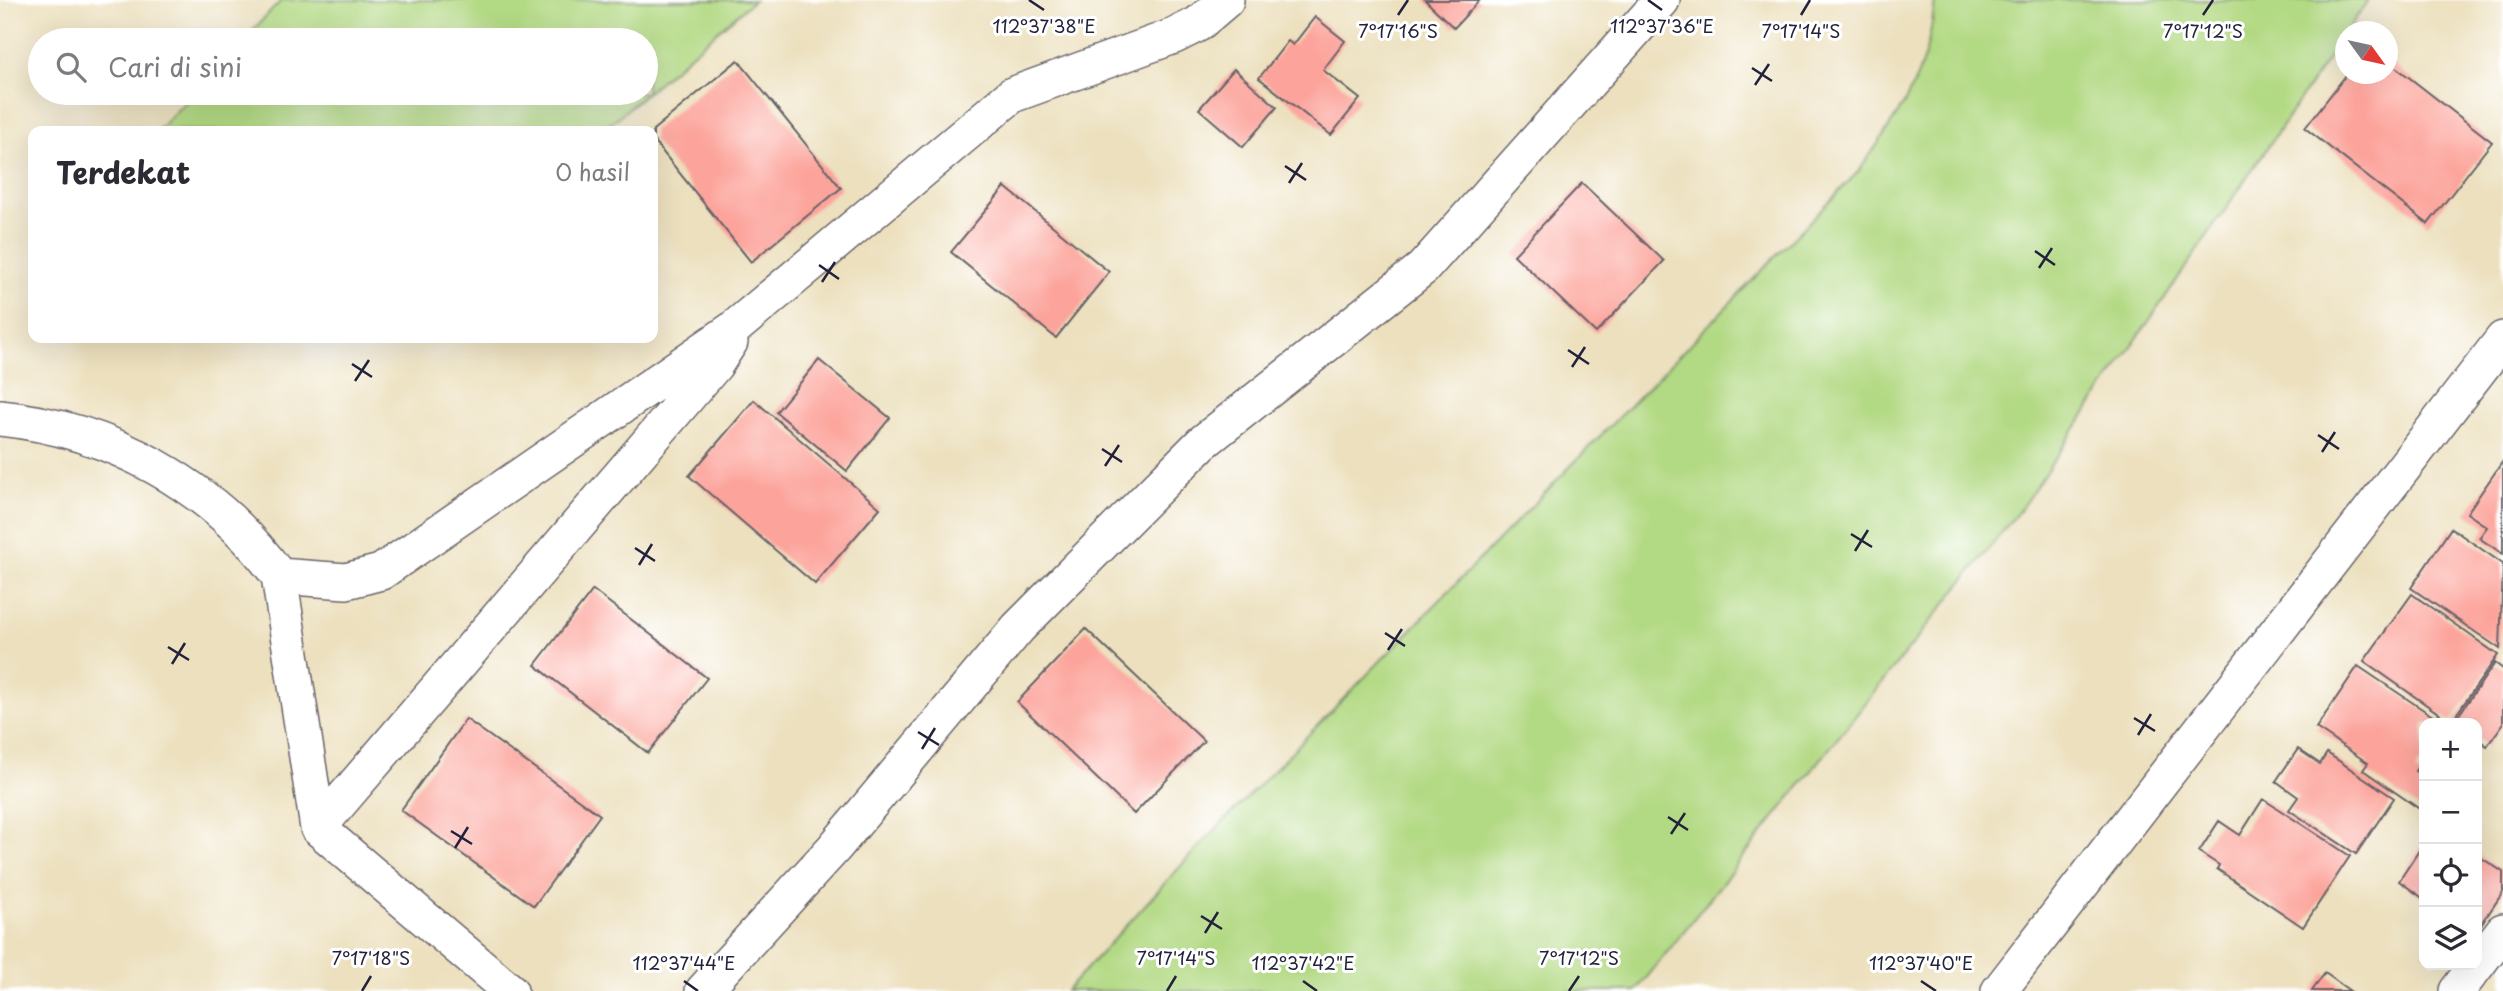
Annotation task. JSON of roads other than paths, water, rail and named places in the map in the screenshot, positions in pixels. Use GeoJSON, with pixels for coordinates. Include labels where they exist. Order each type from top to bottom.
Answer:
{"type":"FeatureCollection","features":[{"type":"Feature","properties":{"kind":"street"},"geometry":{"type":"LineString","coordinates":[[279,576],[346,581],[381,572],[732,330],[1012,95],[1174,36],[1198,24],[1226,0]]}},
{"type":"Feature","properties":{"kind":"street"},"geometry":{"type":"LineString","coordinates":[[703,991],[834,848],[1018,628],[1202,443],[1423,268],[1662,0]]}},
{"type":"Feature","properties":{"kind":"street"},"geometry":{"type":"LineString","coordinates":[[318,828],[715,365],[728,346],[732,330]]}},
{"type":"Feature","properties":{"kind":"street"},"geometry":{"type":"LineString","coordinates":[[1999,991],[2503,339]]}},
{"type":"Feature","properties":{"kind":"street"},"geometry":{"type":"LineString","coordinates":[[0,418],[93,438],[183,481],[225,513],[257,546],[279,576],[318,828],[510,991]]}},
{"type":"Feature","properties":{"kind":"street"},"geometry":{"type":"LineString","coordinates":[[2457,991],[2503,931]]}}]}
